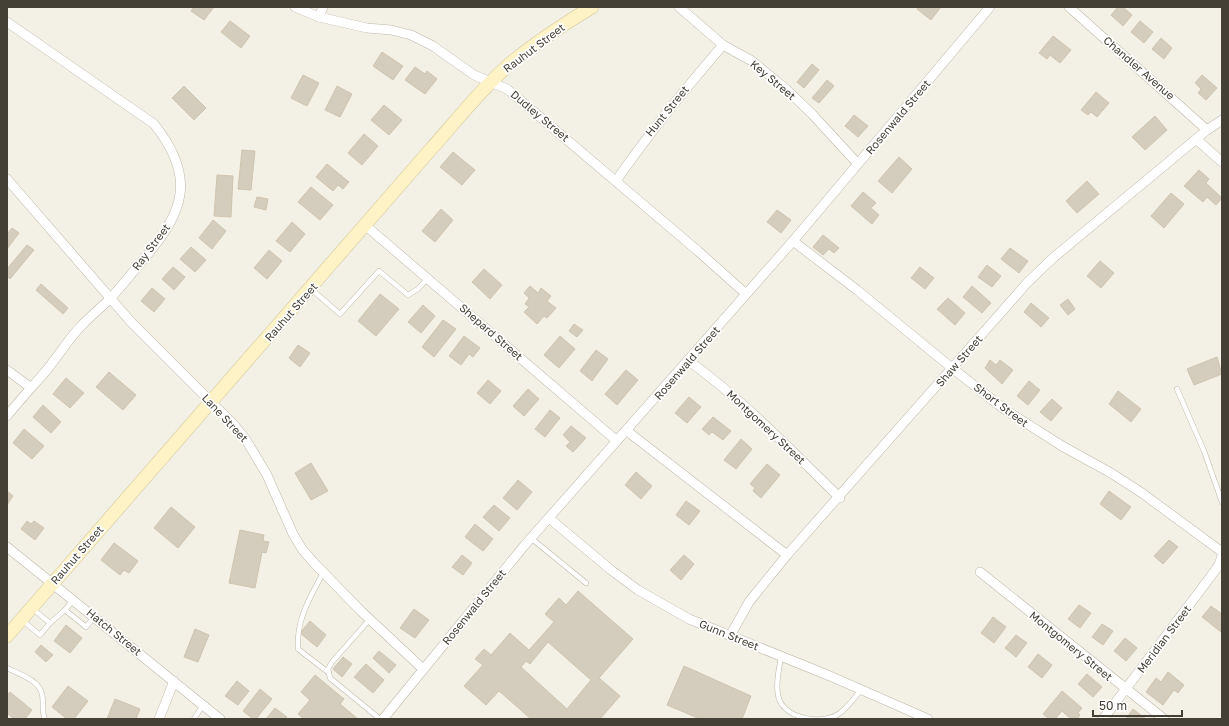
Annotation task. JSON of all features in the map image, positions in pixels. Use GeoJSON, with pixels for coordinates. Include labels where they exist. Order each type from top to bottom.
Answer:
{"type":"FeatureCollection","features":[{"type":"Feature","properties":{"kind":"main road","name":"Rauhut Street"},"geometry":{"type":"LineString","coordinates":[[7,636],[210,402],[311,289],[365,225],[493,82],[511,63],[592,7]]}},
{"type":"Feature","properties":{"kind":"street","name":"Dudley Street"},"geometry":{"type":"LineString","coordinates":[[295,7],[319,17],[367,28],[390,30],[411,35],[433,46],[474,75],[507,88],[746,294]]}},
{"type":"Feature","properties":{"kind":"street"},"geometry":{"type":"LineString","coordinates":[[319,17],[322,7]]}},
{"type":"Feature","properties":{"kind":"street","name":"Key Street"},"geometry":{"type":"LineString","coordinates":[[679,7],[723,45],[752,61],[786,89],[812,114],[858,164]]}},
{"type":"Feature","properties":{"kind":"street","name":"Rosenwald Street"},"geometry":{"type":"LineString","coordinates":[[383,719],[531,538],[689,361],[793,241],[990,7]]}},
{"type":"Feature","properties":{"kind":"street","name":"Chandler Avenue"},"geometry":{"type":"LineString","coordinates":[[1069,7],[1207,130]]}},
{"type":"Feature","properties":{"kind":"street","name":"Ray Street"},"geometry":{"type":"LineString","coordinates":[[7,22],[154,124],[166,139],[180,169],[181,192],[177,209],[157,244],[110,299],[81,326],[44,373],[7,416]]}},
{"type":"Feature","properties":{"kind":"street","name":"Hunt Street"},"geometry":{"type":"LineString","coordinates":[[616,181],[640,145],[677,98],[723,45]]}},
{"type":"Feature","properties":{"kind":"street","name":"Shaw Street"},"geometry":{"type":"LineString","coordinates":[[730,636],[749,602],[787,555],[840,498],[1027,283],[1054,258],[1197,140],[1207,130],[1222,120]]}},
{"type":"Feature","properties":{"kind":"street"},"geometry":{"type":"LineString","coordinates":[[1197,140],[1222,162]]}},
{"type":"Feature","properties":{"kind":"street","name":"Lane Street"},"geometry":{"type":"LineString","coordinates":[[7,179],[110,299],[246,440],[267,475],[302,549],[323,573],[424,669]]}},
{"type":"Feature","properties":{"kind":"street","name":"Shepard Street"},"geometry":{"type":"LineString","coordinates":[[365,225],[617,441]]}},
{"type":"Feature","properties":{"kind":"street","name":"Short Street"},"geometry":{"type":"LineString","coordinates":[[793,241],[857,290],[952,368],[1029,426],[1136,489],[1222,552]]}},
{"type":"Feature","properties":{"kind":"street","name":"Montgomery Street"},"geometry":{"type":"LineString","coordinates":[[689,361],[723,387],[767,426],[840,498]]}},
{"type":"Feature","properties":{"kind":"street"},"geometry":{"type":"LineString","coordinates":[[7,370],[30,388]]}},
{"type":"Feature","properties":{"kind":"street"},"geometry":{"type":"LineString","coordinates":[[627,431],[787,555]]}},
{"type":"Feature","properties":{"kind":"street","name":"Gunn Street"},"geometry":{"type":"LineString","coordinates":[[549,518],[611,570],[638,590],[689,619],[781,656],[928,719]]}},
{"type":"Feature","properties":{"kind":"street","name":"Hatch Street"},"geometry":{"type":"LineString","coordinates":[[7,547],[95,616],[220,719]]}},
{"type":"Feature","properties":{"kind":"street","name":"Meridian Street"},"geometry":{"type":"LineString","coordinates":[[1103,719],[1219,565],[1222,556]]}},
{"type":"Feature","properties":{"kind":"street","name":"Montgomery Street"},"geometry":{"type":"LineString","coordinates":[[980,572],[1125,690],[1164,719]]}},
{"type":"Feature","properties":{"kind":"street"},"geometry":{"type":"LineString","coordinates":[[159,719],[174,682]]}},
{"type":"Feature","properties":{"kind":"lane"},"geometry":{"type":"LineString","coordinates":[[311,289],[340,314],[379,271],[408,295],[418,289],[428,278]]}},
{"type":"Feature","properties":{"kind":"lane"},"geometry":{"type":"LineString","coordinates":[[1176,389],[1204,451],[1222,502]]}},
{"type":"Feature","properties":{"kind":"lane"},"geometry":{"type":"LineString","coordinates":[[531,538],[586,582]]}},
{"type":"Feature","properties":{"kind":"lane"},"geometry":{"type":"LineString","coordinates":[[323,573],[305,608],[300,622],[298,649],[329,673]]}},
{"type":"Feature","properties":{"kind":"lane"},"geometry":{"type":"LineString","coordinates":[[22,619],[40,635],[50,623],[66,610],[73,600]]}},
{"type":"Feature","properties":{"kind":"lane"},"geometry":{"type":"LineString","coordinates":[[32,608],[50,623]]}},
{"type":"Feature","properties":{"kind":"lane"},"geometry":{"type":"LineString","coordinates":[[66,610],[86,627],[95,616]]}},
{"type":"Feature","properties":{"kind":"lane"},"geometry":{"type":"LineString","coordinates":[[370,619],[332,662],[328,670],[330,678],[380,719]]}},
{"type":"Feature","properties":{"kind":"lane"},"geometry":{"type":"LineString","coordinates":[[781,656],[778,694],[782,705],[792,714],[817,719],[833,717],[841,712],[861,690]]}},
{"type":"Feature","properties":{"kind":"lane"},"geometry":{"type":"LineString","coordinates":[[7,668],[37,685],[42,694],[42,712],[45,719]]}},
{"type":"Feature","properties":{"kind":"lane"},"geometry":{"type":"LineString","coordinates":[[194,719],[203,705]]}},
{"type":"Feature","properties":{"kind":"building"},"geometry":{"type":"Polygon","coordinates":[[[194,7],[214,7],[204,20],[191,11],[194,7]]]}},
{"type":"Feature","properties":{"kind":"building"},"geometry":{"type":"Polygon","coordinates":[[[918,7],[941,7],[931,20],[917,9],[918,7]]]}},
{"type":"Feature","properties":{"kind":"building"},"geometry":{"type":"Polygon","coordinates":[[[1118,7],[1123,7],[1132,15],[1123,26],[1111,15],[1118,7]]]}},
{"type":"Feature","properties":{"kind":"building"},"geometry":{"type":"Polygon","coordinates":[[[230,21],[250,36],[241,48],[221,32],[230,21]]]}},
{"type":"Feature","properties":{"kind":"building"},"geometry":{"type":"Polygon","coordinates":[[[1140,21],[1153,32],[1144,43],[1131,32],[1140,21]]]}},
{"type":"Feature","properties":{"kind":"building"},"geometry":{"type":"Polygon","coordinates":[[[1053,36],[1071,50],[1060,63],[1050,55],[1047,59],[1039,53],[1053,36]]]}},
{"type":"Feature","properties":{"kind":"building"},"geometry":{"type":"Polygon","coordinates":[[[1161,38],[1172,48],[1164,59],[1152,49],[1161,38]]]}},
{"type":"Feature","properties":{"kind":"building"},"geometry":{"type":"Polygon","coordinates":[[[382,52],[403,66],[393,80],[373,66],[382,52]]]}},
{"type":"Feature","properties":{"kind":"building"},"geometry":{"type":"Polygon","coordinates":[[[812,64],[819,70],[804,88],[797,82],[812,64]]]}},
{"type":"Feature","properties":{"kind":"building"},"geometry":{"type":"Polygon","coordinates":[[[415,67],[425,74],[427,71],[437,79],[425,94],[405,80],[415,67]]]}},
{"type":"Feature","properties":{"kind":"building"},"geometry":{"type":"Polygon","coordinates":[[[303,75],[319,83],[307,106],[291,98],[303,75]]]}},
{"type":"Feature","properties":{"kind":"building"},"geometry":{"type":"Polygon","coordinates":[[[1202,75],[1217,88],[1206,100],[1198,93],[1201,89],[1195,83],[1202,75]]]}},
{"type":"Feature","properties":{"kind":"building"},"geometry":{"type":"Polygon","coordinates":[[[827,80],[834,86],[819,103],[812,98],[827,80]]]}},
{"type":"Feature","properties":{"kind":"building"},"geometry":{"type":"Polygon","coordinates":[[[184,86],[206,108],[194,120],[172,98],[184,86]]]}},
{"type":"Feature","properties":{"kind":"building"},"geometry":{"type":"Polygon","coordinates":[[[337,86],[352,94],[340,117],[325,110],[337,86]]]}},
{"type":"Feature","properties":{"kind":"building"},"geometry":{"type":"Polygon","coordinates":[[[1096,92],[1109,103],[1097,117],[1091,112],[1088,115],[1081,110],[1096,92]]]}},
{"type":"Feature","properties":{"kind":"building"},"geometry":{"type":"Polygon","coordinates":[[[384,105],[402,120],[389,135],[371,120],[384,105]]]}},
{"type":"Feature","properties":{"kind":"building"},"geometry":{"type":"Polygon","coordinates":[[[854,115],[868,126],[858,137],[845,126],[854,115]]]}},
{"type":"Feature","properties":{"kind":"building"},"geometry":{"type":"Polygon","coordinates":[[[1155,116],[1167,130],[1145,150],[1132,137],[1155,116]]]}},
{"type":"Feature","properties":{"kind":"building"},"geometry":{"type":"Polygon","coordinates":[[[364,134],[378,146],[362,165],[348,153],[364,134]]]}},
{"type":"Feature","properties":{"kind":"building"},"geometry":{"type":"Polygon","coordinates":[[[242,150],[255,151],[251,190],[238,189],[242,150]]]}},
{"type":"Feature","properties":{"kind":"building"},"geometry":{"type":"Polygon","coordinates":[[[453,152],[475,170],[462,185],[440,167],[453,152]]]}},
{"type":"Feature","properties":{"kind":"building"},"geometry":{"type":"Polygon","coordinates":[[[899,157],[912,169],[892,193],[878,181],[899,157]]]}},
{"type":"Feature","properties":{"kind":"building"},"geometry":{"type":"Polygon","coordinates":[[[327,164],[349,182],[343,189],[338,185],[333,191],[316,177],[327,164]]]}},
{"type":"Feature","properties":{"kind":"building"},"geometry":{"type":"Polygon","coordinates":[[[1199,170],[1209,179],[1206,183],[1222,198],[1216,205],[1207,197],[1203,202],[1184,186],[1199,170]]]}},
{"type":"Feature","properties":{"kind":"building"},"geometry":{"type":"Polygon","coordinates":[[[217,175],[233,176],[231,217],[214,216],[217,175]]]}},
{"type":"Feature","properties":{"kind":"building"},"geometry":{"type":"Polygon","coordinates":[[[1087,181],[1099,194],[1077,213],[1066,201],[1087,181]]]}},
{"type":"Feature","properties":{"kind":"building"},"geometry":{"type":"Polygon","coordinates":[[[311,187],[333,205],[320,220],[298,202],[311,187]]]}},
{"type":"Feature","properties":{"kind":"building"},"geometry":{"type":"Polygon","coordinates":[[[863,192],[876,203],[871,208],[879,215],[872,224],[851,206],[863,192]]]}},
{"type":"Feature","properties":{"kind":"building"},"geometry":{"type":"Polygon","coordinates":[[[1171,193],[1184,204],[1164,228],[1151,216],[1171,193]]]}},
{"type":"Feature","properties":{"kind":"building"},"geometry":{"type":"Polygon","coordinates":[[[257,197],[268,199],[266,210],[254,207],[257,197]]]}},
{"type":"Feature","properties":{"kind":"building"},"geometry":{"type":"Polygon","coordinates":[[[441,209],[453,220],[435,242],[422,231],[441,209]]]}},
{"type":"Feature","properties":{"kind":"building"},"geometry":{"type":"Polygon","coordinates":[[[777,210],[791,220],[781,233],[767,222],[777,210]]]}},
{"type":"Feature","properties":{"kind":"building"},"geometry":{"type":"Polygon","coordinates":[[[213,220],[226,231],[212,249],[199,238],[213,220]]]}},
{"type":"Feature","properties":{"kind":"building"},"geometry":{"type":"Polygon","coordinates":[[[292,222],[305,234],[290,252],[276,241],[292,222]]]}},
{"type":"Feature","properties":{"kind":"building"},"geometry":{"type":"Polygon","coordinates":[[[12,228],[19,233],[7,249],[7,234],[12,228]]]}},
{"type":"Feature","properties":{"kind":"building"},"geometry":{"type":"Polygon","coordinates":[[[823,235],[839,248],[834,253],[829,249],[823,255],[813,247],[823,235]]]}},
{"type":"Feature","properties":{"kind":"building"},"geometry":{"type":"Polygon","coordinates":[[[27,245],[34,250],[10,279],[7,276],[7,269],[27,245]]]}},
{"type":"Feature","properties":{"kind":"building"},"geometry":{"type":"Polygon","coordinates":[[[191,247],[206,260],[195,272],[180,259],[191,247]]]}},
{"type":"Feature","properties":{"kind":"building"},"geometry":{"type":"Polygon","coordinates":[[[1010,248],[1028,261],[1019,273],[1001,259],[1010,248]]]}},
{"type":"Feature","properties":{"kind":"building"},"geometry":{"type":"Polygon","coordinates":[[[269,250],[282,261],[267,279],[254,268],[269,250]]]}},
{"type":"Feature","properties":{"kind":"building"},"geometry":{"type":"Polygon","coordinates":[[[1100,261],[1114,273],[1101,288],[1087,276],[1100,261]]]}},
{"type":"Feature","properties":{"kind":"building"},"geometry":{"type":"Polygon","coordinates":[[[987,265],[1001,276],[992,287],[978,277],[987,265]]]}},
{"type":"Feature","properties":{"kind":"building"},"geometry":{"type":"Polygon","coordinates":[[[173,267],[185,277],[174,290],[162,279],[173,267]]]}},
{"type":"Feature","properties":{"kind":"building"},"geometry":{"type":"Polygon","coordinates":[[[920,267],[934,278],[925,289],[911,278],[920,267]]]}},
{"type":"Feature","properties":{"kind":"building"},"geometry":{"type":"Polygon","coordinates":[[[484,269],[502,285],[490,299],[472,282],[484,269]]]}},
{"type":"Feature","properties":{"kind":"building"},"geometry":{"type":"Polygon","coordinates":[[[41,284],[68,308],[63,314],[36,290],[41,284]]]}},
{"type":"Feature","properties":{"kind":"building"},"geometry":{"type":"Polygon","coordinates":[[[530,286],[538,293],[541,288],[551,296],[547,301],[556,308],[547,318],[544,316],[537,324],[524,312],[529,307],[525,304],[529,298],[524,293],[530,286]]]}},
{"type":"Feature","properties":{"kind":"building"},"geometry":{"type":"Polygon","coordinates":[[[972,286],[991,303],[982,313],[963,297],[972,286]]]}},
{"type":"Feature","properties":{"kind":"building"},"geometry":{"type":"Polygon","coordinates":[[[152,288],[165,299],[154,312],[141,301],[152,288]]]}},
{"type":"Feature","properties":{"kind":"building"},"geometry":{"type":"Polygon","coordinates":[[[380,294],[399,309],[376,336],[358,321],[380,294]]]}},
{"type":"Feature","properties":{"kind":"building"},"geometry":{"type":"Polygon","coordinates":[[[948,298],[965,313],[955,325],[937,309],[948,298]]]}},
{"type":"Feature","properties":{"kind":"building"},"geometry":{"type":"Polygon","coordinates":[[[1068,299],[1075,309],[1068,315],[1060,305],[1068,299]]]}},
{"type":"Feature","properties":{"kind":"building"},"geometry":{"type":"Polygon","coordinates":[[[1031,303],[1049,318],[1041,327],[1024,312],[1031,303]]]}},
{"type":"Feature","properties":{"kind":"building"},"geometry":{"type":"Polygon","coordinates":[[[423,305],[435,316],[421,333],[408,322],[423,305]]]}},
{"type":"Feature","properties":{"kind":"building"},"geometry":{"type":"Polygon","coordinates":[[[443,320],[456,329],[434,357],[422,347],[443,320]]]}},
{"type":"Feature","properties":{"kind":"building"},"geometry":{"type":"Polygon","coordinates":[[[574,324],[583,330],[577,337],[569,331],[574,324]]]}},
{"type":"Feature","properties":{"kind":"building"},"geometry":{"type":"Polygon","coordinates":[[[464,336],[480,348],[473,357],[469,354],[461,365],[449,356],[464,336]]]}},
{"type":"Feature","properties":{"kind":"building"},"geometry":{"type":"Polygon","coordinates":[[[560,336],[575,349],[559,368],[544,355],[560,336]]]}},
{"type":"Feature","properties":{"kind":"building"},"geometry":{"type":"Polygon","coordinates":[[[298,345],[310,353],[300,367],[289,358],[298,345]]]}},
{"type":"Feature","properties":{"kind":"building"},"geometry":{"type":"Polygon","coordinates":[[[596,350],[608,359],[592,381],[580,371],[596,350]]]}},
{"type":"Feature","properties":{"kind":"building"},"geometry":{"type":"Polygon","coordinates":[[[1217,357],[1222,374],[1194,385],[1187,369],[1217,357]]]}},
{"type":"Feature","properties":{"kind":"building"},"geometry":{"type":"Polygon","coordinates":[[[990,360],[996,365],[1000,360],[1013,370],[1002,384],[985,368],[990,360]]]}},
{"type":"Feature","properties":{"kind":"building"},"geometry":{"type":"Polygon","coordinates":[[[626,370],[638,380],[617,405],[605,394],[626,370]]]}},
{"type":"Feature","properties":{"kind":"building"},"geometry":{"type":"Polygon","coordinates":[[[109,372],[136,395],[123,410],[96,387],[109,372]]]}},
{"type":"Feature","properties":{"kind":"building"},"geometry":{"type":"Polygon","coordinates":[[[66,378],[84,393],[70,408],[53,394],[66,378]]]}},
{"type":"Feature","properties":{"kind":"building"},"geometry":{"type":"Polygon","coordinates":[[[488,380],[501,391],[490,404],[477,393],[488,380]]]}},
{"type":"Feature","properties":{"kind":"building"},"geometry":{"type":"Polygon","coordinates":[[[1029,381],[1040,390],[1028,405],[1017,396],[1029,381]]]}},
{"type":"Feature","properties":{"kind":"building"},"geometry":{"type":"Polygon","coordinates":[[[528,389],[539,399],[524,416],[513,406],[528,389]]]}},
{"type":"Feature","properties":{"kind":"building"},"geometry":{"type":"Polygon","coordinates":[[[1118,391],[1141,409],[1131,422],[1109,404],[1118,391]]]}},
{"type":"Feature","properties":{"kind":"building"},"geometry":{"type":"Polygon","coordinates":[[[689,397],[701,407],[687,423],[675,413],[689,397]]]}},
{"type":"Feature","properties":{"kind":"building"},"geometry":{"type":"Polygon","coordinates":[[[1052,399],[1062,408],[1051,421],[1040,412],[1052,399]]]}},
{"type":"Feature","properties":{"kind":"building"},"geometry":{"type":"Polygon","coordinates":[[[43,405],[61,422],[51,433],[33,417],[43,405]]]}},
{"type":"Feature","properties":{"kind":"building"},"geometry":{"type":"Polygon","coordinates":[[[550,410],[560,418],[545,437],[535,429],[550,410]]]}},
{"type":"Feature","properties":{"kind":"building"},"geometry":{"type":"Polygon","coordinates":[[[713,417],[731,431],[723,440],[712,432],[709,435],[702,429],[713,417]]]}},
{"type":"Feature","properties":{"kind":"building"},"geometry":{"type":"Polygon","coordinates":[[[571,426],[586,438],[573,452],[566,446],[570,442],[563,435],[571,426]]]}},
{"type":"Feature","properties":{"kind":"building"},"geometry":{"type":"Polygon","coordinates":[[[24,429],[44,446],[32,459],[13,443],[24,429]]]}},
{"type":"Feature","properties":{"kind":"building"},"geometry":{"type":"Polygon","coordinates":[[[741,439],[752,449],[736,469],[724,460],[741,439]]]}},
{"type":"Feature","properties":{"kind":"building"},"geometry":{"type":"Polygon","coordinates":[[[311,463],[328,491],[311,500],[295,473],[311,463]]]}},
{"type":"Feature","properties":{"kind":"building"},"geometry":{"type":"Polygon","coordinates":[[[767,464],[780,475],[761,498],[753,491],[755,488],[750,484],[767,464]]]}},
{"type":"Feature","properties":{"kind":"building"},"geometry":{"type":"Polygon","coordinates":[[[636,472],[652,486],[641,499],[625,485],[636,472]]]}},
{"type":"Feature","properties":{"kind":"building"},"geometry":{"type":"Polygon","coordinates":[[[518,480],[532,492],[517,510],[503,498],[518,480]]]}},
{"type":"Feature","properties":{"kind":"building"},"geometry":{"type":"Polygon","coordinates":[[[7,491],[13,496],[7,505],[7,491]]]}},
{"type":"Feature","properties":{"kind":"building"},"geometry":{"type":"Polygon","coordinates":[[[1109,491],[1131,507],[1121,520],[1100,504],[1109,491]]]}},
{"type":"Feature","properties":{"kind":"building"},"geometry":{"type":"Polygon","coordinates":[[[686,501],[700,511],[689,525],[676,515],[686,501]]]}},
{"type":"Feature","properties":{"kind":"building"},"geometry":{"type":"Polygon","coordinates":[[[494,505],[510,518],[499,531],[483,517],[494,505]]]}},
{"type":"Feature","properties":{"kind":"building"},"geometry":{"type":"Polygon","coordinates":[[[171,507],[195,527],[178,548],[154,528],[171,507]]]}},
{"type":"Feature","properties":{"kind":"building"},"geometry":{"type":"Polygon","coordinates":[[[27,521],[31,524],[34,521],[44,528],[35,540],[21,529],[27,521]]]}},
{"type":"Feature","properties":{"kind":"building"},"geometry":{"type":"Polygon","coordinates":[[[475,524],[493,539],[483,551],[465,537],[475,524]]]}},
{"type":"Feature","properties":{"kind":"building"},"geometry":{"type":"Polygon","coordinates":[[[240,530],[264,535],[263,541],[269,542],[266,553],[262,552],[255,588],[229,583],[240,530]]]}},
{"type":"Feature","properties":{"kind":"building"},"geometry":{"type":"Polygon","coordinates":[[[1169,540],[1178,547],[1163,564],[1154,556],[1169,540]]]}},
{"type":"Feature","properties":{"kind":"building"},"geometry":{"type":"Polygon","coordinates":[[[114,543],[138,561],[129,573],[124,570],[120,575],[101,560],[114,543]]]}},
{"type":"Feature","properties":{"kind":"building"},"geometry":{"type":"Polygon","coordinates":[[[462,555],[472,563],[463,575],[452,567],[462,555]]]}},
{"type":"Feature","properties":{"kind":"building"},"geometry":{"type":"Polygon","coordinates":[[[684,555],[694,564],[681,580],[670,570],[684,555]]]}},
{"type":"Feature","properties":{"kind":"building"},"geometry":{"type":"Polygon","coordinates":[[[578,591],[633,639],[599,678],[620,696],[600,719],[531,719],[499,691],[486,705],[464,686],[483,665],[475,659],[484,649],[491,655],[510,633],[529,650],[554,622],[545,614],[559,598],[566,605],[578,591]],[[548,642],[530,664],[526,661],[521,667],[567,709],[591,680],[548,642]]]}},
{"type":"Feature","properties":{"kind":"building"},"geometry":{"type":"Polygon","coordinates":[[[1079,605],[1091,613],[1080,628],[1068,619],[1079,605]]]}},
{"type":"Feature","properties":{"kind":"building"},"geometry":{"type":"Polygon","coordinates":[[[1211,606],[1222,614],[1221,632],[1202,617],[1211,606]]]}},
{"type":"Feature","properties":{"kind":"building"},"geometry":{"type":"Polygon","coordinates":[[[414,609],[429,620],[415,638],[400,628],[414,609]]]}},
{"type":"Feature","properties":{"kind":"building"},"geometry":{"type":"Polygon","coordinates":[[[993,617],[1006,627],[994,643],[981,633],[993,617]]]}},
{"type":"Feature","properties":{"kind":"building"},"geometry":{"type":"Polygon","coordinates":[[[310,621],[326,635],[317,647],[300,633],[310,621]]]}},
{"type":"Feature","properties":{"kind":"building"},"geometry":{"type":"Polygon","coordinates":[[[1102,624],[1113,631],[1103,645],[1092,637],[1102,624]]]}},
{"type":"Feature","properties":{"kind":"building"},"geometry":{"type":"Polygon","coordinates":[[[66,625],[82,638],[70,653],[54,641],[66,625]]]}},
{"type":"Feature","properties":{"kind":"building"},"geometry":{"type":"Polygon","coordinates":[[[195,629],[209,635],[198,662],[184,657],[195,629]]]}},
{"type":"Feature","properties":{"kind":"building"},"geometry":{"type":"Polygon","coordinates":[[[1016,635],[1027,643],[1016,657],[1005,648],[1016,635]]]}},
{"type":"Feature","properties":{"kind":"building"},"geometry":{"type":"Polygon","coordinates":[[[1125,638],[1137,648],[1126,661],[1114,651],[1125,638]]]}},
{"type":"Feature","properties":{"kind":"building"},"geometry":{"type":"Polygon","coordinates":[[[41,645],[53,655],[46,662],[35,652],[41,645]]]}},
{"type":"Feature","properties":{"kind":"building"},"geometry":{"type":"Polygon","coordinates":[[[379,651],[396,665],[389,673],[373,658],[379,651]]]}},
{"type":"Feature","properties":{"kind":"building"},"geometry":{"type":"Polygon","coordinates":[[[1038,654],[1052,665],[1042,678],[1028,667],[1038,654]]]}},
{"type":"Feature","properties":{"kind":"building"},"geometry":{"type":"Polygon","coordinates":[[[343,657],[352,664],[342,677],[333,669],[343,657]]]}},
{"type":"Feature","properties":{"kind":"building"},"geometry":{"type":"Polygon","coordinates":[[[366,664],[384,680],[373,693],[354,677],[366,664]]]}},
{"type":"Feature","properties":{"kind":"building"},"geometry":{"type":"Polygon","coordinates":[[[684,666],[751,696],[742,719],[700,719],[667,705],[684,666]]]}},
{"type":"Feature","properties":{"kind":"building"},"geometry":{"type":"Polygon","coordinates":[[[1168,672],[1184,685],[1178,693],[1174,690],[1163,705],[1146,692],[1156,678],[1161,682],[1168,672]]]}},
{"type":"Feature","properties":{"kind":"building"},"geometry":{"type":"Polygon","coordinates":[[[1087,674],[1102,687],[1093,697],[1078,684],[1087,674]]]}},
{"type":"Feature","properties":{"kind":"building"},"geometry":{"type":"Polygon","coordinates":[[[315,675],[344,699],[340,704],[358,719],[304,719],[298,714],[310,700],[301,692],[315,675]]]}},
{"type":"Feature","properties":{"kind":"building"},"geometry":{"type":"Polygon","coordinates":[[[237,681],[249,691],[238,705],[225,696],[237,681]]]}},
{"type":"Feature","properties":{"kind":"building"},"geometry":{"type":"Polygon","coordinates":[[[68,686],[88,701],[74,719],[67,719],[52,707],[68,686]]]}},
{"type":"Feature","properties":{"kind":"building"},"geometry":{"type":"Polygon","coordinates":[[[260,689],[272,699],[256,719],[253,719],[243,711],[260,689]]]}},
{"type":"Feature","properties":{"kind":"building"},"geometry":{"type":"Polygon","coordinates":[[[1062,691],[1082,708],[1078,713],[1080,715],[1077,719],[1071,719],[1062,711],[1055,719],[1049,719],[1043,714],[1062,691]]]}},
{"type":"Feature","properties":{"kind":"building"},"geometry":{"type":"Polygon","coordinates":[[[10,692],[32,710],[25,719],[14,719],[7,713],[7,696],[10,692]]]}},
{"type":"Feature","properties":{"kind":"building"},"geometry":{"type":"Polygon","coordinates":[[[115,699],[140,709],[136,719],[107,719],[115,699]]]}},
{"type":"Feature","properties":{"kind":"building"},"geometry":{"type":"Polygon","coordinates":[[[275,708],[287,717],[285,719],[266,719],[275,708]]]}},
{"type":"Feature","properties":{"kind":"building"},"geometry":{"type":"Polygon","coordinates":[[[1133,709],[1146,719],[1126,719],[1133,709]]]}}]}
